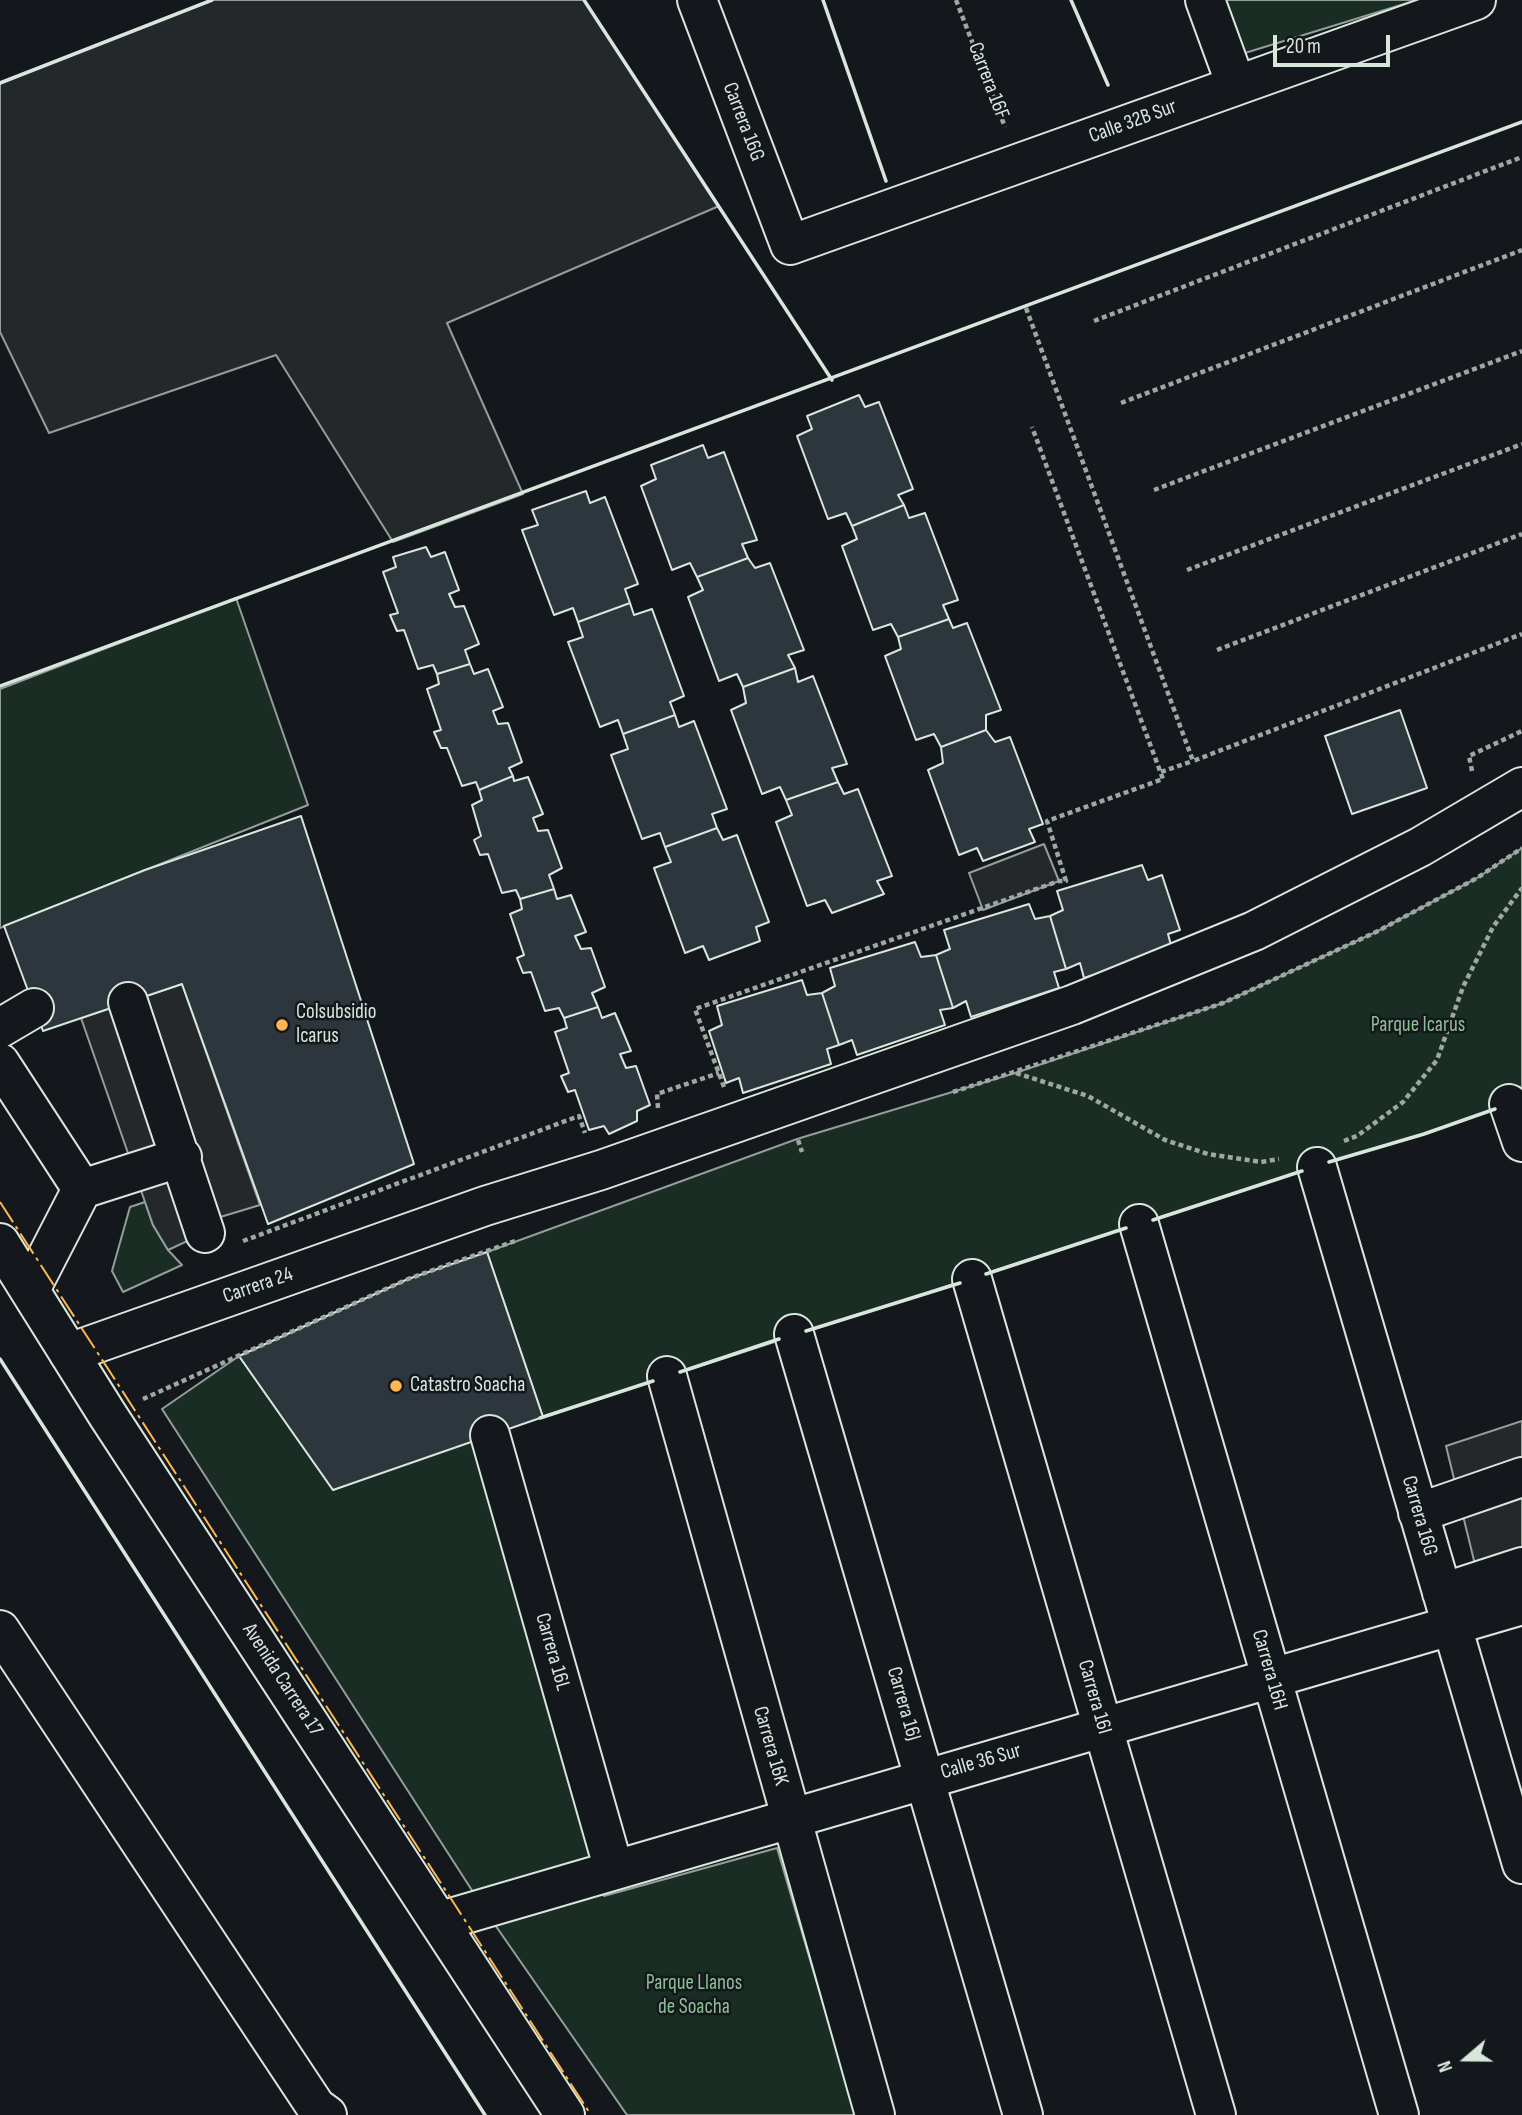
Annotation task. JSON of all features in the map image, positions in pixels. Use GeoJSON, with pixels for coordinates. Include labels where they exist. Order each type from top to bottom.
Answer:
{"type":"FeatureCollection","features":[{"type":"Feature","properties":{"kind":"street","name":"Carrera 16G"},"geometry":{"type":"LineString","coordinates":[[697,0],[790,245]]}},
{"type":"Feature","properties":{"kind":"street"},"geometry":{"type":"LineString","coordinates":[[1205,0],[1237,85]]}},
{"type":"Feature","properties":{"kind":"street","name":"Calle 32B Sur"},"geometry":{"type":"LineString","coordinates":[[790,245],[1476,0]]}},
{"type":"Feature","properties":{"kind":"street","name":"Carrera 24"},"geometry":{"type":"LineString","coordinates":[[69,1353],[1084,1000],[1254,931],[1420,847],[1522,787]]}},
{"type":"Feature","properties":{"kind":"street"},"geometry":{"type":"LineString","coordinates":[[128,1002],[181,1157],[222,1237]]}},
{"type":"Feature","properties":{"kind":"street"},"geometry":{"type":"LineString","coordinates":[[0,1028],[34,1008]]}},
{"type":"Feature","properties":{"kind":"street"},"geometry":{"type":"LineString","coordinates":[[0,1063],[82,1189]]}},
{"type":"Feature","properties":{"kind":"street"},"geometry":{"type":"LineString","coordinates":[[1509,1104],[1522,1142]]}},
{"type":"Feature","properties":{"kind":"street","name":"Carrera 16G"},"geometry":{"type":"LineString","coordinates":[[1313,1156],[1522,1864]]}},
{"type":"Feature","properties":{"kind":"street"},"geometry":{"type":"LineString","coordinates":[[11,1267],[82,1189],[181,1157]]}},
{"type":"Feature","properties":{"kind":"street","name":"Carrera 16H"},"geometry":{"type":"LineString","coordinates":[[1139,1224],[1399,2115]]}},
{"type":"Feature","properties":{"kind":"street","name":"Avenida Carrera 17"},"geometry":{"type":"LineString","coordinates":[[11,1267],[565,2115]]}},
{"type":"Feature","properties":{"kind":"street","name":"Carrera 16I"},"geometry":{"type":"LineString","coordinates":[[972,1279],[1216,2115]]}},
{"type":"Feature","properties":{"kind":"street","name":"Carrera 16J"},"geometry":{"type":"LineString","coordinates":[[794,1334],[1023,2115]]}},
{"type":"Feature","properties":{"kind":"street","name":"Carrera 16K"},"geometry":{"type":"LineString","coordinates":[[667,1376],[875,2115]]}},
{"type":"Feature","properties":{"kind":"street","name":"Carrera 16L"},"geometry":{"type":"LineString","coordinates":[[490,1435],[614,1870]]}},
{"type":"Feature","properties":{"kind":"street"},"geometry":{"type":"LineString","coordinates":[[1418,1513],[1522,1477]]}},
{"type":"Feature","properties":{"kind":"street"},"geometry":{"type":"LineString","coordinates":[[1447,1609],[1522,1567]]}},
{"type":"Feature","properties":{"kind":"street","name":"Calle 36 Sur"},"geometry":{"type":"LineString","coordinates":[[441,1922],[1272,1678],[1447,1609],[1522,1605]]}},
{"type":"Feature","properties":{"kind":"street"},"geometry":{"type":"LineString","coordinates":[[0,1630],[315,2112]]}},
{"type":"Feature","properties":{"kind":"path","name":"Carrera 16F"},"geometry":{"type":"LineString","coordinates":[[956,0],[1019,163]]}},
{"type":"Feature","properties":{"kind":"path"},"geometry":{"type":"LineString","coordinates":[[1094,321],[1522,157]]}},
{"type":"Feature","properties":{"kind":"path"},"geometry":{"type":"LineString","coordinates":[[1121,403],[1522,250]]}},
{"type":"Feature","properties":{"kind":"path"},"geometry":{"type":"LineString","coordinates":[[1026,308],[1192,761]]}},
{"type":"Feature","properties":{"kind":"path"},"geometry":{"type":"LineString","coordinates":[[1154,490],[1522,351]]}},
{"type":"Feature","properties":{"kind":"path"},"geometry":{"type":"LineString","coordinates":[[727,1095],[695,1009],[1059,881],[1066,881],[1047,821],[1163,779],[1032,428]]}},
{"type":"Feature","properties":{"kind":"path"},"geometry":{"type":"LineString","coordinates":[[1187,570],[1522,444]]}},
{"type":"Feature","properties":{"kind":"path"},"geometry":{"type":"LineString","coordinates":[[1217,650],[1522,534]]}},
{"type":"Feature","properties":{"kind":"path"},"geometry":{"type":"LineString","coordinates":[[1161,772],[1522,634]]}},
{"type":"Feature","properties":{"kind":"path"},"geometry":{"type":"LineString","coordinates":[[1473,778],[1469,756],[1522,731]]}},
{"type":"Feature","properties":{"kind":"path"},"geometry":{"type":"LineString","coordinates":[[1015,1073],[1087,1096],[1165,1140],[1208,1154],[1261,1162],[1313,1156],[1357,1136],[1403,1102],[1437,1060],[1475,963],[1493,927],[1522,888]]}},
{"type":"Feature","properties":{"kind":"path"},"geometry":{"type":"LineString","coordinates":[[658,1114],[657,1094],[719,1073]]}},
{"type":"Feature","properties":{"kind":"path"},"geometry":{"type":"LineString","coordinates":[[222,1237],[579,1116],[589,1142]]}},
{"type":"Feature","properties":{"kind":"green space"},"geometry":{"type":"Polygon","coordinates":[[[1226,0],[1417,0],[1245,53],[1226,0]]]}},
{"type":"Feature","properties":{"kind":"green space"},"geometry":{"type":"Polygon","coordinates":[[[236,598],[308,805],[0,928],[0,689],[236,598]]]}},
{"type":"Feature","properties":{"kind":"green space","name":"Parque Icarus"},"geometry":{"type":"Polygon","coordinates":[[[1522,848],[1522,1100],[1424,1134],[1345,1157],[543,1417],[487,1252],[797,1139],[1015,1073],[1223,1003],[1376,932],[1477,878],[1522,848]]]}},
{"type":"Feature","properties":{"kind":"green space"},"geometry":{"type":"Polygon","coordinates":[[[145,1202],[153,1225],[168,1250],[182,1265],[123,1292],[112,1271],[130,1207],[145,1202]]]}},
{"type":"Feature","properties":{"kind":"green space","name":"Parque Llanos de Soacha"},"geometry":{"type":"Polygon","coordinates":[[[239,1356],[333,1490],[473,1438],[604,1896],[777,1848],[856,2115],[627,2115],[484,1909],[162,1409],[239,1356]]]}},
{"type":"Feature","properties":{"kind":"shaded area"},"geometry":{"type":"Polygon","coordinates":[[[212,0],[584,0],[719,206],[447,323],[523,494],[393,542],[276,355],[49,433],[0,332],[0,83],[212,0]]]}},
{"type":"Feature","properties":{"kind":"shaded area"},"geometry":{"type":"Polygon","coordinates":[[[1044,844],[1059,881],[983,910],[969,873],[1044,844]]]}},
{"type":"Feature","properties":{"kind":"shaded area"},"geometry":{"type":"Polygon","coordinates":[[[182,984],[260,1205],[217,1218],[211,1230],[168,1250],[153,1225],[81,1018],[182,984]]]}},
{"type":"Feature","properties":{"kind":"shaded area"},"geometry":{"type":"Polygon","coordinates":[[[1522,1421],[1522,1583],[1479,1581],[1446,1446],[1522,1421]]]}},
{"type":"Feature","properties":{"kind":"building"},"geometry":{"type":"Polygon","coordinates":[[[859,395],[865,407],[879,402],[913,489],[898,495],[904,505],[852,526],[846,513],[828,519],[797,436],[812,429],[807,416],[859,395]]]}},
{"type":"Feature","properties":{"kind":"building"},"geometry":{"type":"Polygon","coordinates":[[[703,445],[708,458],[724,452],[757,540],[742,544],[748,558],[697,577],[690,563],[672,570],[641,486],[656,479],[651,465],[703,445]]]}},
{"type":"Feature","properties":{"kind":"building"},"geometry":{"type":"Polygon","coordinates":[[[586,491],[590,503],[605,497],[638,584],[625,589],[630,603],[578,622],[573,608],[554,615],[522,530],[538,525],[532,510],[586,491]]]}},
{"type":"Feature","properties":{"kind":"building"},"geometry":{"type":"Polygon","coordinates":[[[904,505],[909,518],[925,513],[958,600],[943,605],[949,619],[898,637],[891,624],[873,630],[842,546],[857,539],[852,526],[904,505]]]}},
{"type":"Feature","properties":{"kind":"building"},"geometry":{"type":"Polygon","coordinates":[[[426,547],[431,557],[445,552],[459,590],[449,594],[455,607],[464,606],[479,644],[465,650],[470,664],[437,674],[433,665],[418,669],[404,630],[397,631],[390,615],[398,613],[383,572],[396,567],[393,557],[426,547]]]}},
{"type":"Feature","properties":{"kind":"building"},"geometry":{"type":"Polygon","coordinates":[[[748,558],[755,568],[770,563],[804,650],[788,655],[795,668],[743,687],[737,674],[719,681],[688,597],[703,590],[697,577],[748,558]]]}},
{"type":"Feature","properties":{"kind":"building"},"geometry":{"type":"Polygon","coordinates":[[[630,603],[634,615],[652,609],[684,696],[670,702],[675,715],[623,734],[618,720],[600,727],[568,642],[583,637],[578,622],[630,603]]]}},
{"type":"Feature","properties":{"kind":"building"},"geometry":{"type":"Polygon","coordinates":[[[949,619],[953,628],[967,623],[1001,710],[986,715],[986,730],[941,747],[934,734],[916,740],[885,656],[901,649],[898,637],[949,619]]]}},
{"type":"Feature","properties":{"kind":"building"},"geometry":{"type":"Polygon","coordinates":[[[470,664],[474,674],[488,669],[503,707],[493,711],[498,724],[508,723],[522,762],[509,768],[513,776],[479,790],[476,782],[462,786],[447,748],[441,748],[434,732],[441,730],[427,689],[439,684],[437,674],[470,664]]]}},
{"type":"Feature","properties":{"kind":"building"},"geometry":{"type":"Polygon","coordinates":[[[795,668],[798,682],[813,676],[847,764],[832,768],[838,782],[786,800],[780,787],[762,794],[731,710],[746,703],[743,687],[795,668]]]}},
{"type":"Feature","properties":{"kind":"building"},"geometry":{"type":"Polygon","coordinates":[[[1400,710],[1427,788],[1352,814],[1325,736],[1400,710]]]}},
{"type":"Feature","properties":{"kind":"building"},"geometry":{"type":"Polygon","coordinates":[[[675,715],[679,727],[694,721],[727,809],[712,814],[717,828],[665,847],[660,833],[642,839],[611,755],[628,749],[623,734],[675,715]]]}},
{"type":"Feature","properties":{"kind":"building"},"geometry":{"type":"Polygon","coordinates":[[[986,730],[995,742],[1010,737],[1043,824],[1029,829],[1035,842],[983,861],[977,848],[959,855],[928,770],[943,763],[941,747],[986,730]]]}},
{"type":"Feature","properties":{"kind":"building"},"geometry":{"type":"Polygon","coordinates":[[[513,776],[514,781],[528,777],[543,814],[533,818],[538,831],[548,830],[562,868],[549,875],[554,889],[520,899],[516,890],[502,893],[488,854],[480,855],[474,840],[481,836],[472,805],[482,800],[479,790],[513,776]]]}},
{"type":"Feature","properties":{"kind":"building"},"geometry":{"type":"Polygon","coordinates":[[[838,782],[844,794],[858,789],[892,876],[877,881],[884,894],[832,913],[825,900],[807,906],[776,822],[792,815],[786,800],[838,782]]]}},
{"type":"Feature","properties":{"kind":"building","name":"Colsubsidio Icarus"},"geometry":{"type":"Polygon","coordinates":[[[301,816],[414,1164],[268,1224],[182,984],[43,1031],[4,926],[145,870],[301,816]]]}},
{"type":"Feature","properties":{"kind":"building"},"geometry":{"type":"Polygon","coordinates":[[[717,828],[723,840],[737,835],[769,922],[756,927],[760,941],[709,960],[703,946],[685,953],[654,868],[671,862],[665,847],[717,828]]]}},
{"type":"Feature","properties":{"kind":"building"},"geometry":{"type":"Polygon","coordinates":[[[1142,865],[1148,880],[1162,875],[1180,930],[1168,934],[1172,949],[1084,978],[1080,963],[1066,969],[1050,916],[1063,910],[1057,891],[1142,865]]]}},
{"type":"Feature","properties":{"kind":"building"},"geometry":{"type":"Polygon","coordinates":[[[554,889],[557,899],[571,895],[586,932],[575,936],[581,949],[591,948],[605,987],[592,993],[598,1007],[564,1018],[559,1008],[545,1011],[531,972],[523,973],[517,958],[524,955],[510,914],[522,909],[520,899],[554,889]]]}},
{"type":"Feature","properties":{"kind":"building"},"geometry":{"type":"Polygon","coordinates":[[[1029,904],[1035,919],[1050,916],[1066,969],[1054,972],[1059,988],[971,1017],[966,1001],[953,1008],[936,955],[950,949],[944,930],[1029,904]]]}},
{"type":"Feature","properties":{"kind":"building"},"geometry":{"type":"Polygon","coordinates":[[[915,942],[921,957],[936,955],[953,1008],[940,1010],[945,1025],[857,1055],[852,1040],[839,1045],[822,993],[835,986],[830,968],[915,942]]]}},
{"type":"Feature","properties":{"kind":"building"},"geometry":{"type":"Polygon","coordinates":[[[802,980],[807,995],[822,993],[839,1045],[827,1049],[831,1064],[743,1093],[739,1078],[726,1083],[709,1031],[722,1025],[717,1006],[802,980]]]}},
{"type":"Feature","properties":{"kind":"building"},"geometry":{"type":"Polygon","coordinates":[[[598,1007],[602,1018],[615,1013],[631,1051],[620,1054],[626,1068],[636,1066],[650,1105],[637,1111],[637,1121],[609,1134],[604,1126],[589,1130],[575,1090],[568,1092],[561,1076],[569,1073],[555,1032],[567,1028],[564,1018],[598,1007]]]}},
{"type":"Feature","properties":{"kind":"building","name":"Catastro Soacha"},"geometry":{"type":"Polygon","coordinates":[[[487,1252],[543,1417],[333,1490],[239,1356],[408,1279],[487,1252]]]}},
{"type":"Feature","properties":{"kind":"wall"},"geometry":{"type":"LineString","coordinates":[[0,83],[212,0]]}},
{"type":"Feature","properties":{"kind":"wall"},"geometry":{"type":"LineString","coordinates":[[584,0],[832,380]]}},
{"type":"Feature","properties":{"kind":"wall"},"geometry":{"type":"LineString","coordinates":[[823,0],[886,181]]}},
{"type":"Feature","properties":{"kind":"wall"},"geometry":{"type":"LineString","coordinates":[[1071,0],[1108,85]]}},
{"type":"Feature","properties":{"kind":"wall"},"geometry":{"type":"LineString","coordinates":[[0,686],[1522,122]]}},
{"type":"Feature","properties":{"kind":"wall"},"geometry":{"type":"LineString","coordinates":[[1329,1162],[1424,1134],[1495,1109]]}},
{"type":"Feature","properties":{"kind":"wall"},"geometry":{"type":"LineString","coordinates":[[1153,1220],[1302,1171]]}},
{"type":"Feature","properties":{"kind":"wall"},"geometry":{"type":"LineString","coordinates":[[986,1274],[1126,1228]]}},
{"type":"Feature","properties":{"kind":"wall"},"geometry":{"type":"LineString","coordinates":[[806,1331],[960,1283]]}},
{"type":"Feature","properties":{"kind":"wall"},"geometry":{"type":"LineString","coordinates":[[680,1372],[779,1339]]}},
{"type":"Feature","properties":{"kind":"wall"},"geometry":{"type":"LineString","coordinates":[[0,1359],[485,2115]]}},
{"type":"Feature","properties":{"kind":"wall"},"geometry":{"type":"LineString","coordinates":[[540,1418],[653,1381]]}},
{"type":"Feature","properties":{"kind":"power"},"geometry":{"type":"LineString","coordinates":[[0,1202],[591,2115]]}},
{"type":"Feature","properties":{"kind":"place","name":"Colsubsidio Icarus"},"geometry":{"type":"Point","coordinates":[282,1025]}},
{"type":"Feature","properties":{"kind":"place","name":"Catastro Soacha"},"geometry":{"type":"Point","coordinates":[396,1386]}}]}
